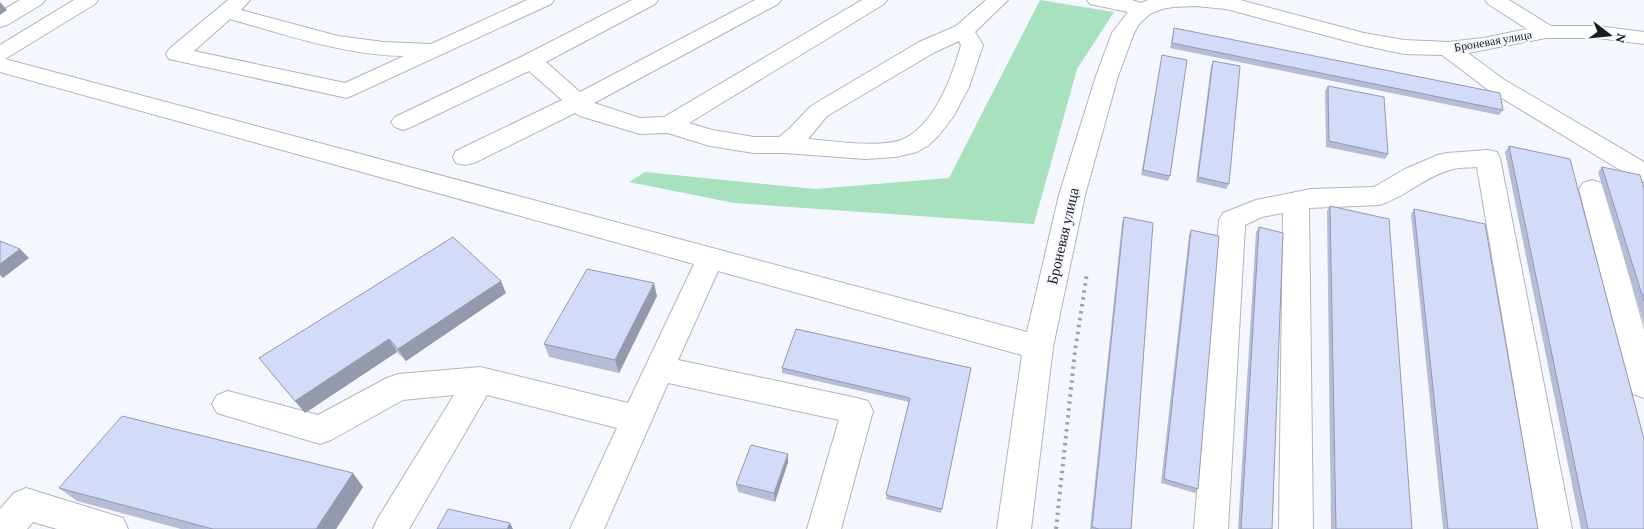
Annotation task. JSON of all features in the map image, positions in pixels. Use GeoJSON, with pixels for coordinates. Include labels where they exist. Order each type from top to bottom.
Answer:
{"type":"FeatureCollection","features":[{"type":"Feature","properties":{"kind":"street"},"geometry":{"type":"LineString","coordinates":[[0,21],[35,0]]}},
{"type":"Feature","properties":{"kind":"street"},"geometry":{"type":"LineString","coordinates":[[0,54],[88,0]]}},
{"type":"Feature","properties":{"kind":"street"},"geometry":{"type":"LineString","coordinates":[[435,50],[383,49],[337,42],[233,6],[177,54],[347,91],[543,0]]}},
{"type":"Feature","properties":{"kind":"street"},"geometry":{"type":"LineString","coordinates":[[403,122],[531,61],[648,0]]}},
{"type":"Feature","properties":{"kind":"street"},"geometry":{"type":"LineString","coordinates":[[465,157],[578,102],[771,0]]}},
{"type":"Feature","properties":{"kind":"street"},"geometry":{"type":"LineString","coordinates":[[837,0],[870,4]]}},
{"type":"Feature","properties":{"kind":"street"},"geometry":{"type":"LineString","coordinates":[[785,145],[799,134],[819,111],[927,47],[964,31],[998,0]]}},
{"type":"Feature","properties":{"kind":"street"},"geometry":{"type":"LineString","coordinates":[[1097,0],[1120,3],[1143,10]]}},
{"type":"Feature","properties":{"kind":"street","name":"Броневая улица"},"geometry":{"type":"LineString","coordinates":[[1014,529],[1038,347],[1072,195],[1107,76],[1123,33],[1130,20],[1143,10],[1156,4],[1173,0],[1196,0],[1227,3],[1362,39],[1404,47],[1448,49],[1482,45],[1546,32],[1598,32],[1644,38]]}},
{"type":"Feature","properties":{"kind":"street"},"geometry":{"type":"LineString","coordinates":[[1288,19],[1298,0]]}},
{"type":"Feature","properties":{"kind":"street"},"geometry":{"type":"LineString","coordinates":[[1495,0],[1546,32]]}},
{"type":"Feature","properties":{"kind":"street"},"geometry":{"type":"LineString","coordinates":[[669,125],[870,4]]}},
{"type":"Feature","properties":{"kind":"street"},"geometry":{"type":"LineString","coordinates":[[531,61],[588,111],[640,126],[669,125],[719,139],[754,145],[879,150],[909,146],[930,130],[954,96],[967,66],[972,45],[964,31]]}},
{"type":"Feature","properties":{"kind":"street"},"geometry":{"type":"LineString","coordinates":[[1448,49],[1495,84],[1644,173]]}},
{"type":"Feature","properties":{"kind":"street"},"geometry":{"type":"LineString","coordinates":[[0,66],[1038,347]]}},
{"type":"Feature","properties":{"kind":"street"},"geometry":{"type":"LineString","coordinates":[[1211,529],[1232,220],[1256,209],[1311,198],[1379,196],[1414,175],[1447,161],[1488,158],[1554,529]]}},
{"type":"Feature","properties":{"kind":"street"},"geometry":{"type":"LineString","coordinates":[[1592,189],[1644,385]]}},
{"type":"Feature","properties":{"kind":"street"},"geometry":{"type":"LineString","coordinates":[[1296,201],[1296,529]]}},
{"type":"Feature","properties":{"kind":"street"},"geometry":{"type":"LineString","coordinates":[[587,529],[711,258]]}},
{"type":"Feature","properties":{"kind":"street"},"geometry":{"type":"LineString","coordinates":[[659,369],[857,411],[824,529]]}},
{"type":"Feature","properties":{"kind":"street"},"geometry":{"type":"LineString","coordinates":[[228,404],[320,430],[398,387],[480,380],[636,419]]}},
{"type":"Feature","properties":{"kind":"street"},"geometry":{"type":"LineString","coordinates":[[390,529],[480,380]]}},
{"type":"Feature","properties":{"kind":"street"},"geometry":{"type":"LineString","coordinates":[[5,529],[26,504],[112,529]]}},
{"type":"Feature","properties":{"kind":"path"},"geometry":{"type":"LineString","coordinates":[[1056,529],[1075,351],[1088,268]]}},
{"type":"Feature","properties":{"kind":"green space"},"geometry":{"type":"Polygon","coordinates":[[[1040,0],[1114,12],[1077,69],[1034,224],[734,203],[629,182],[645,172],[815,189],[949,178],[1040,0]]]}},
{"type":"Feature","properties":{"kind":"building"},"geometry":{"type":"Polygon","coordinates":[[[1174,28],[1500,93],[1503,110],[1172,43],[1174,28]]]}},
{"type":"Feature","properties":{"kind":"building"},"geometry":{"type":"Polygon","coordinates":[[[1162,55],[1187,60],[1170,176],[1143,170],[1162,55]]]}},
{"type":"Feature","properties":{"kind":"building"},"geometry":{"type":"Polygon","coordinates":[[[1213,61],[1240,66],[1229,184],[1198,177],[1213,61]]]}},
{"type":"Feature","properties":{"kind":"building"},"geometry":{"type":"Polygon","coordinates":[[[1328,86],[1384,97],[1388,154],[1329,141],[1328,86]]]}},
{"type":"Feature","properties":{"kind":"building"},"geometry":{"type":"Polygon","coordinates":[[[1509,146],[1570,159],[1644,439],[1644,529],[1588,529],[1509,146]]]}},
{"type":"Feature","properties":{"kind":"building"},"geometry":{"type":"Polygon","coordinates":[[[1602,167],[1640,175],[1644,188],[1644,301],[1602,167]]]}},
{"type":"Feature","properties":{"kind":"building"},"geometry":{"type":"Polygon","coordinates":[[[1330,206],[1389,219],[1412,529],[1336,529],[1330,206]]]}},
{"type":"Feature","properties":{"kind":"building"},"geometry":{"type":"Polygon","coordinates":[[[1414,209],[1485,224],[1538,529],[1448,529],[1414,209]]]}},
{"type":"Feature","properties":{"kind":"building"},"geometry":{"type":"Polygon","coordinates":[[[1124,217],[1153,223],[1131,529],[1099,529],[1092,527],[1124,217]]]}},
{"type":"Feature","properties":{"kind":"building"},"geometry":{"type":"Polygon","coordinates":[[[1259,227],[1283,233],[1272,529],[1241,529],[1259,227]]]}},
{"type":"Feature","properties":{"kind":"building"},"geometry":{"type":"Polygon","coordinates":[[[1191,230],[1219,236],[1198,489],[1164,479],[1191,230]]]}},
{"type":"Feature","properties":{"kind":"building"},"geometry":{"type":"Polygon","coordinates":[[[453,237],[501,281],[398,349],[389,339],[295,401],[259,358],[453,237]]]}},
{"type":"Feature","properties":{"kind":"building"},"geometry":{"type":"Polygon","coordinates":[[[0,241],[20,249],[0,264],[0,241]]]}},
{"type":"Feature","properties":{"kind":"building"},"geometry":{"type":"Polygon","coordinates":[[[587,269],[654,283],[615,360],[544,344],[587,269]]]}},
{"type":"Feature","properties":{"kind":"building"},"geometry":{"type":"Polygon","coordinates":[[[796,329],[971,368],[942,509],[886,495],[910,398],[782,368],[796,329]]]}},
{"type":"Feature","properties":{"kind":"building"},"geometry":{"type":"Polygon","coordinates":[[[122,416],[353,473],[316,529],[213,529],[59,488],[122,416]]]}},
{"type":"Feature","properties":{"kind":"building"},"geometry":{"type":"Polygon","coordinates":[[[751,445],[788,454],[774,493],[736,484],[751,445]]]}},
{"type":"Feature","properties":{"kind":"building"},"geometry":{"type":"Polygon","coordinates":[[[448,509],[510,523],[507,529],[437,529],[448,509]]]}}]}
